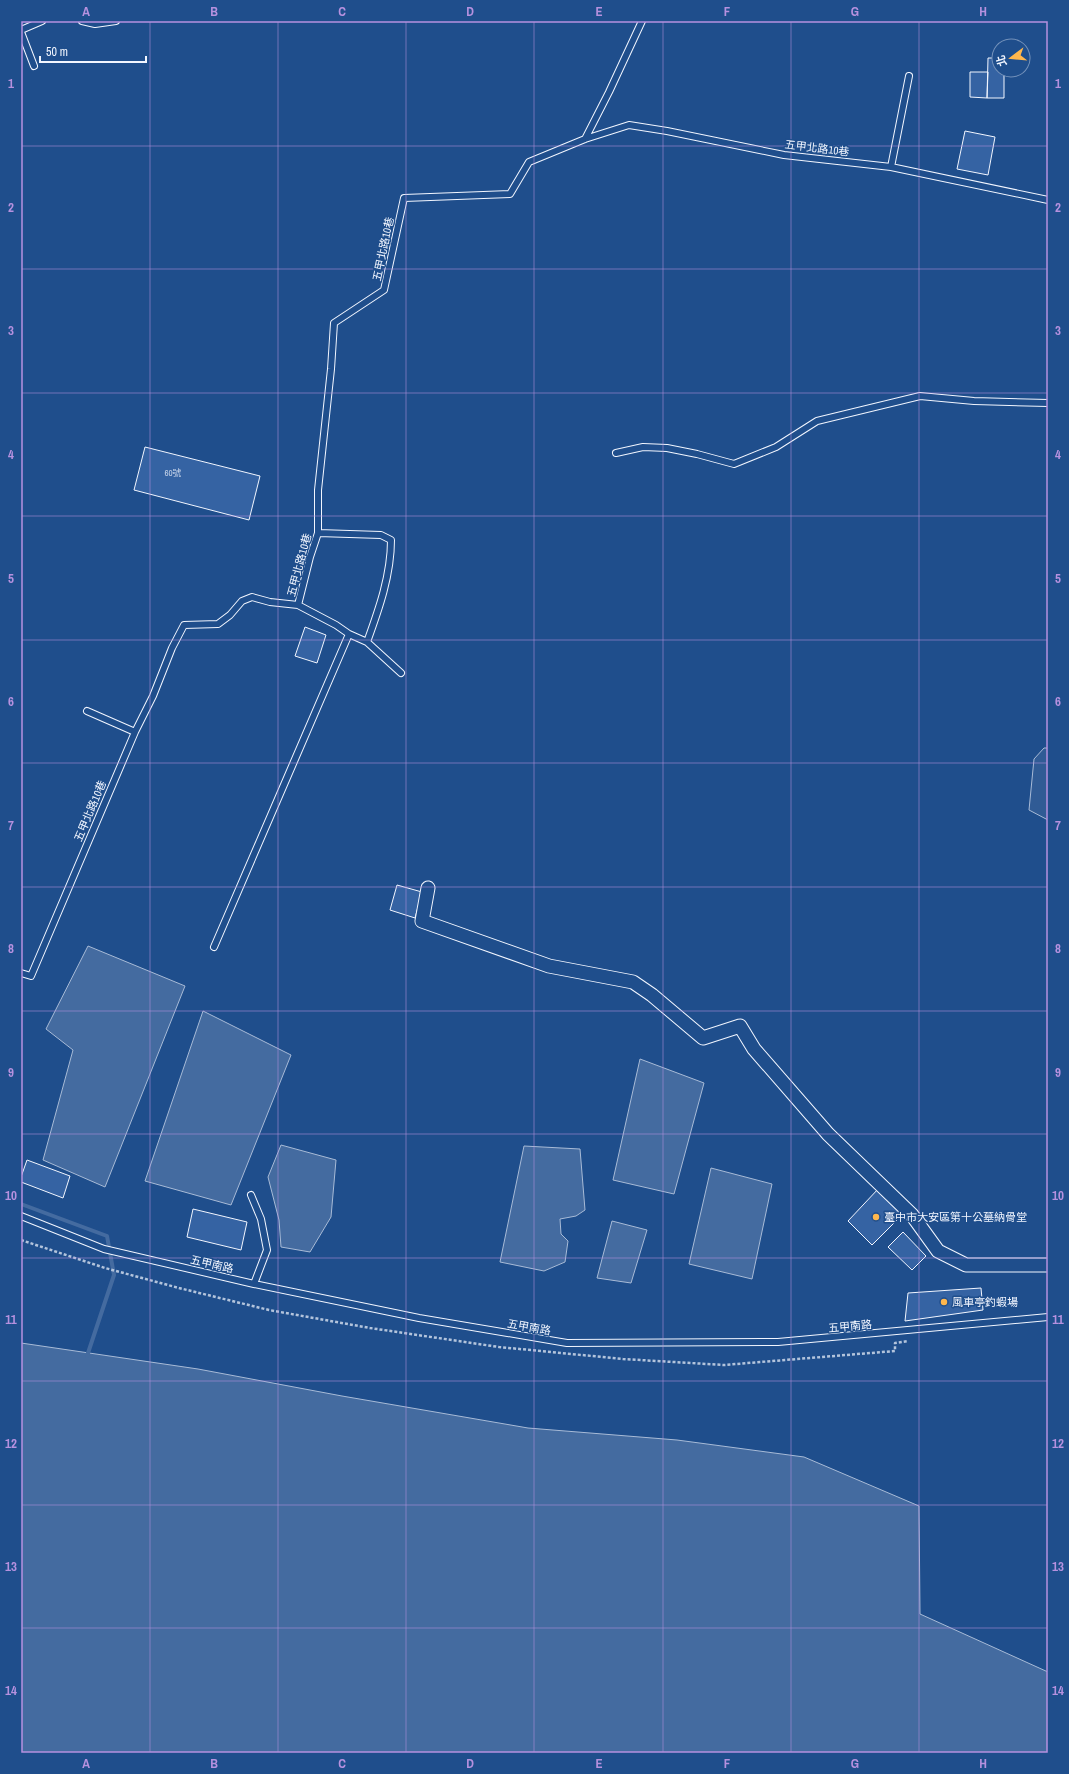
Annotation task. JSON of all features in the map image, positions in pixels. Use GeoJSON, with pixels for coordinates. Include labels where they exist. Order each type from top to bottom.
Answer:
{"type":"FeatureCollection","features":[{"type":"Feature","properties":{"kind":"street"},"geometry":{"type":"LineString","coordinates":[[428,888],[422,921],[549,966],[632,982],[652,995],[703,1038],[740,1026],[754,1049],[823,1128],[912,1214],[938,1251],[966,1265],[1048,1265]]}},
{"type":"Feature","properties":{"kind":"lane"},"geometry":{"type":"LineString","coordinates":[[34,66],[21,31],[42,21]]}},
{"type":"Feature","properties":{"kind":"lane"},"geometry":{"type":"LineString","coordinates":[[82,21],[95,24],[116,21]]}},
{"type":"Feature","properties":{"kind":"lane"},"geometry":{"type":"LineString","coordinates":[[585,140],[642,21]]}},
{"type":"Feature","properties":{"kind":"lane"},"geometry":{"type":"LineString","coordinates":[[891,168],[909,76]]}},
{"type":"Feature","properties":{"kind":"lane","name":"五甲北路10巷"},"geometry":{"type":"LineString","coordinates":[[21,973],[31,976],[135,732],[153,696],[172,648],[184,625],[218,624],[230,615],[242,601],[252,597],[270,602],[298,605],[310,557],[318,533],[318,490],[331,369],[334,323],[384,290],[404,198],[510,194],[530,162],[629,124],[784,155],[891,168],[1048,200]]}},
{"type":"Feature","properties":{"kind":"lane"},"geometry":{"type":"LineString","coordinates":[[616,453],[643,447],[667,448],[698,454],[734,464],[776,447],[817,421],[920,396],[974,401],[1048,403]]}},
{"type":"Feature","properties":{"kind":"lane"},"geometry":{"type":"LineString","coordinates":[[318,533],[381,535],[391,540],[391,559],[379,609],[367,642]]}},
{"type":"Feature","properties":{"kind":"lane"},"geometry":{"type":"LineString","coordinates":[[298,605],[367,642],[401,673]]}},
{"type":"Feature","properties":{"kind":"lane"},"geometry":{"type":"LineString","coordinates":[[214,947],[350,634]]}},
{"type":"Feature","properties":{"kind":"lane"},"geometry":{"type":"LineString","coordinates":[[87,711],[135,732]]}},
{"type":"Feature","properties":{"kind":"lane"},"geometry":{"type":"LineString","coordinates":[[251,1194],[261,1219],[267,1250],[254,1284]]}},
{"type":"Feature","properties":{"kind":"lane","name":"五甲南路"},"geometry":{"type":"LineString","coordinates":[[21,1216],[104,1249],[254,1284],[419,1318],[567,1343],[778,1342],[1048,1317]]}},
{"type":"Feature","properties":{"kind":"path"},"geometry":{"type":"LineString","coordinates":[[21,1240],[120,1272]]}},
{"type":"Feature","properties":{"kind":"shaded area"},"geometry":{"type":"Polygon","coordinates":[[[1044,748],[1048,748],[1048,820],[1029,810],[1034,759],[1044,748]]]}},
{"type":"Feature","properties":{"kind":"shaded area"},"geometry":{"type":"Polygon","coordinates":[[[88,946],[185,986],[105,1187],[43,1160],[73,1050],[46,1029],[88,946]]]}},
{"type":"Feature","properties":{"kind":"shaded area"},"geometry":{"type":"Polygon","coordinates":[[[203,1011],[291,1055],[231,1205],[145,1181],[203,1011]]]}},
{"type":"Feature","properties":{"kind":"shaded area"},"geometry":{"type":"Polygon","coordinates":[[[640,1059],[704,1083],[674,1194],[613,1180],[640,1059]]]}},
{"type":"Feature","properties":{"kind":"shaded area"},"geometry":{"type":"Polygon","coordinates":[[[281,1145],[336,1160],[331,1217],[310,1252],[281,1247],[279,1220],[268,1177],[281,1145]]]}},
{"type":"Feature","properties":{"kind":"shaded area"},"geometry":{"type":"Polygon","coordinates":[[[524,1146],[580,1149],[585,1210],[576,1216],[560,1219],[561,1234],[568,1241],[565,1262],[544,1271],[500,1262],[524,1146]]]}},
{"type":"Feature","properties":{"kind":"shaded area"},"geometry":{"type":"Polygon","coordinates":[[[711,1168],[772,1184],[752,1279],[689,1264],[711,1168]]]}},
{"type":"Feature","properties":{"kind":"shaded area"},"geometry":{"type":"Polygon","coordinates":[[[612,1221],[647,1230],[631,1283],[597,1278],[612,1221]]]}},
{"type":"Feature","properties":{"kind":"shaded area"},"geometry":{"type":"Polygon","coordinates":[[[21,1343],[198,1369],[342,1396],[528,1428],[677,1440],[804,1457],[919,1506],[920,1614],[1048,1672],[1048,1753],[21,1753],[21,1343]]]}},
{"type":"Feature","properties":{"kind":"building"},"geometry":{"type":"Polygon","coordinates":[[[988,58],[991,58],[991,78],[1004,78],[1004,98],[987,98],[988,58]]]}},
{"type":"Feature","properties":{"kind":"building"},"geometry":{"type":"Polygon","coordinates":[[[970,72],[988,72],[987,98],[970,97],[970,72]]]}},
{"type":"Feature","properties":{"kind":"building"},"geometry":{"type":"Polygon","coordinates":[[[965,131],[995,137],[988,175],[957,169],[965,131]]]}},
{"type":"Feature","properties":{"kind":"building"},"geometry":{"type":"Polygon","coordinates":[[[145,447],[260,476],[249,520],[134,490],[145,447]]]}},
{"type":"Feature","properties":{"kind":"building"},"geometry":{"type":"Polygon","coordinates":[[[305,627],[326,635],[317,663],[295,656],[305,627]]]}},
{"type":"Feature","properties":{"kind":"building"},"geometry":{"type":"Polygon","coordinates":[[[397,885],[422,892],[415,918],[390,910],[397,885]]]}},
{"type":"Feature","properties":{"kind":"building"},"geometry":{"type":"Polygon","coordinates":[[[27,1160],[70,1176],[63,1198],[21,1182],[21,1177],[27,1160]]]}},
{"type":"Feature","properties":{"kind":"building","name":"臺中市大安區第十公墓納骨堂"},"geometry":{"type":"Polygon","coordinates":[[[879,1188],[905,1212],[872,1245],[848,1221],[879,1188]]]}},
{"type":"Feature","properties":{"kind":"building"},"geometry":{"type":"Polygon","coordinates":[[[193,1209],[247,1222],[241,1250],[187,1237],[193,1209]]]}},
{"type":"Feature","properties":{"kind":"building"},"geometry":{"type":"Polygon","coordinates":[[[903,1232],[926,1256],[912,1270],[888,1247],[903,1232]]]}},
{"type":"Feature","properties":{"kind":"building","name":"風車亭釣蝦場"},"geometry":{"type":"Polygon","coordinates":[[[981,1288],[983,1310],[905,1321],[908,1293],[981,1288]]]}},
{"type":"Feature","properties":{"kind":"waterway"},"geometry":{"type":"LineString","coordinates":[[21,1204],[107,1236],[114,1275],[87,1356]]}},
{"type":"Feature","properties":{"kind":"place","name":"臺中市大安區第十公墓納骨堂"},"geometry":{"type":"Point","coordinates":[876,1217]}},
{"type":"Feature","properties":{"kind":"place","name":"風車亭釣蝦場"},"geometry":{"type":"Point","coordinates":[944,1302]}}]}
